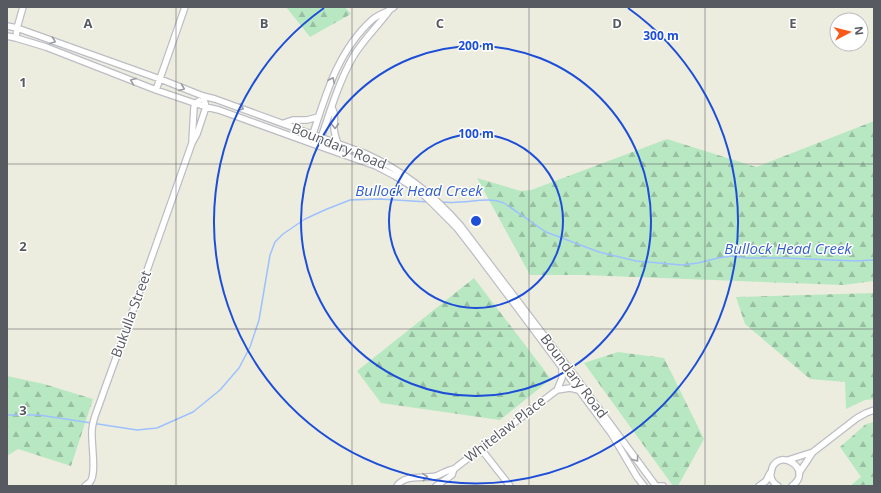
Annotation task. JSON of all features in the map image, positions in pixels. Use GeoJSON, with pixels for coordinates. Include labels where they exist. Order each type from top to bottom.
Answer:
{"type":"FeatureCollection","features":[{"type":"Feature","properties":{"kind":"street"},"geometry":{"type":"LineString","coordinates":[[16,38],[17,28],[23,7]]}},
{"type":"Feature","properties":{"kind":"street"},"geometry":{"type":"LineString","coordinates":[[156,90],[185,7]]}},
{"type":"Feature","properties":{"kind":"street"},"geometry":{"type":"LineString","coordinates":[[313,144],[321,138],[344,76],[354,57],[366,38],[392,9]]}},
{"type":"Feature","properties":{"kind":"street"},"geometry":{"type":"LineString","coordinates":[[313,144],[313,134],[318,117],[328,88],[341,60],[352,42],[374,18],[392,9]]}},
{"type":"Feature","properties":{"kind":"street","name":"Boundary Road"},"geometry":{"type":"LineString","coordinates":[[7,26],[17,28],[160,79],[203,96],[284,123],[364,153],[396,169],[444,214],[476,249],[656,486]]}},
{"type":"Feature","properties":{"kind":"street","name":"Boundary Road"},"geometry":{"type":"LineString","coordinates":[[7,36],[46,47],[156,90],[219,110],[376,166],[395,176],[409,181]]}},
{"type":"Feature","properties":{"kind":"street"},"geometry":{"type":"LineString","coordinates":[[196,103],[203,96],[206,107]]}},
{"type":"Feature","properties":{"kind":"street","name":"Bukulla Street"},"geometry":{"type":"LineString","coordinates":[[192,143],[194,108],[196,103]]}},
{"type":"Feature","properties":{"kind":"street","name":"Bukulla Street"},"geometry":{"type":"LineString","coordinates":[[89,485],[94,471],[91,441],[95,417],[206,107]]}},
{"type":"Feature","properties":{"kind":"street"},"geometry":{"type":"LineString","coordinates":[[332,108],[335,112],[334,130],[338,144]]}},
{"type":"Feature","properties":{"kind":"street"},"geometry":{"type":"LineString","coordinates":[[284,123],[293,120],[307,120],[318,117]]}},
{"type":"Feature","properties":{"kind":"street","name":"Boundary Road"},"geometry":{"type":"LineString","coordinates":[[476,249],[611,433],[644,486]]}},
{"type":"Feature","properties":{"kind":"street","name":"Whitelaw Place"},"geometry":{"type":"LineString","coordinates":[[557,390],[562,378],[562,367]]}},
{"type":"Feature","properties":{"kind":"street","name":"Whitelaw Place"},"geometry":{"type":"LineString","coordinates":[[398,486],[398,484],[403,480],[435,476],[454,469],[557,390],[570,388],[579,390]]}},
{"type":"Feature","properties":{"kind":"street"},"geometry":{"type":"LineString","coordinates":[[759,486],[766,481],[772,467],[779,461],[788,460],[813,452],[857,418],[874,410]]}},
{"type":"Feature","properties":{"kind":"street"},"geometry":{"type":"LineString","coordinates":[[481,449],[510,486]]}},
{"type":"Feature","properties":{"kind":"street"},"geometry":{"type":"LineString","coordinates":[[792,486],[796,482],[813,452]]}},
{"type":"Feature","properties":{"kind":"street"},"geometry":{"type":"LineString","coordinates":[[788,460],[796,465],[798,469],[800,486]]}},
{"type":"Feature","properties":{"kind":"street","name":"Whitelaw Place"},"geometry":{"type":"LineString","coordinates":[[436,486],[452,475],[454,469]]}},
{"type":"Feature","properties":{"kind":"street"},"geometry":{"type":"LineString","coordinates":[[771,471],[772,481],[778,486]]}},
{"type":"Feature","properties":{"kind":"green space"},"geometry":{"type":"Polygon","coordinates":[[[286,7],[345,7],[351,14],[310,37],[286,7]]]}},
{"type":"Feature","properties":{"kind":"green space"},"geometry":{"type":"Polygon","coordinates":[[[874,121],[874,281],[843,285],[583,275],[530,275],[477,178],[521,191],[531,190],[667,139],[756,167],[874,121]]]}},
{"type":"Feature","properties":{"kind":"green space"},"geometry":{"type":"Polygon","coordinates":[[[474,278],[551,379],[500,420],[381,403],[357,371],[474,278]]]}},
{"type":"Feature","properties":{"kind":"green space"},"geometry":{"type":"Polygon","coordinates":[[[874,293],[874,399],[865,400],[846,409],[845,382],[810,379],[745,324],[736,297],[874,293]]]}},
{"type":"Feature","properties":{"kind":"green space"},"geometry":{"type":"Polygon","coordinates":[[[618,352],[664,358],[704,439],[678,486],[673,486],[584,363],[618,352]]]}},
{"type":"Feature","properties":{"kind":"green space"},"geometry":{"type":"Polygon","coordinates":[[[7,376],[44,384],[93,399],[71,466],[18,449],[7,456],[7,376]]]}},
{"type":"Feature","properties":{"kind":"green space"},"geometry":{"type":"Polygon","coordinates":[[[874,422],[874,486],[850,486],[861,477],[840,447],[866,424],[874,422]]]}},
{"type":"Feature","properties":{"kind":"waterway","name":"Bullock Head Creek"},"geometry":{"type":"LineString","coordinates":[[7,415],[39,415],[137,430],[157,428],[193,412],[220,390],[239,368],[250,347],[259,320],[270,255],[275,242],[283,234],[305,219],[350,200],[380,199],[428,202]]}},
{"type":"Feature","properties":{"kind":"waterway","name":"Bullock Head Creek"},"geometry":{"type":"LineString","coordinates":[[440,202],[498,201],[504,203],[546,232],[599,252],[636,261],[682,265],[732,256],[746,258],[855,261],[874,260]]}}]}
